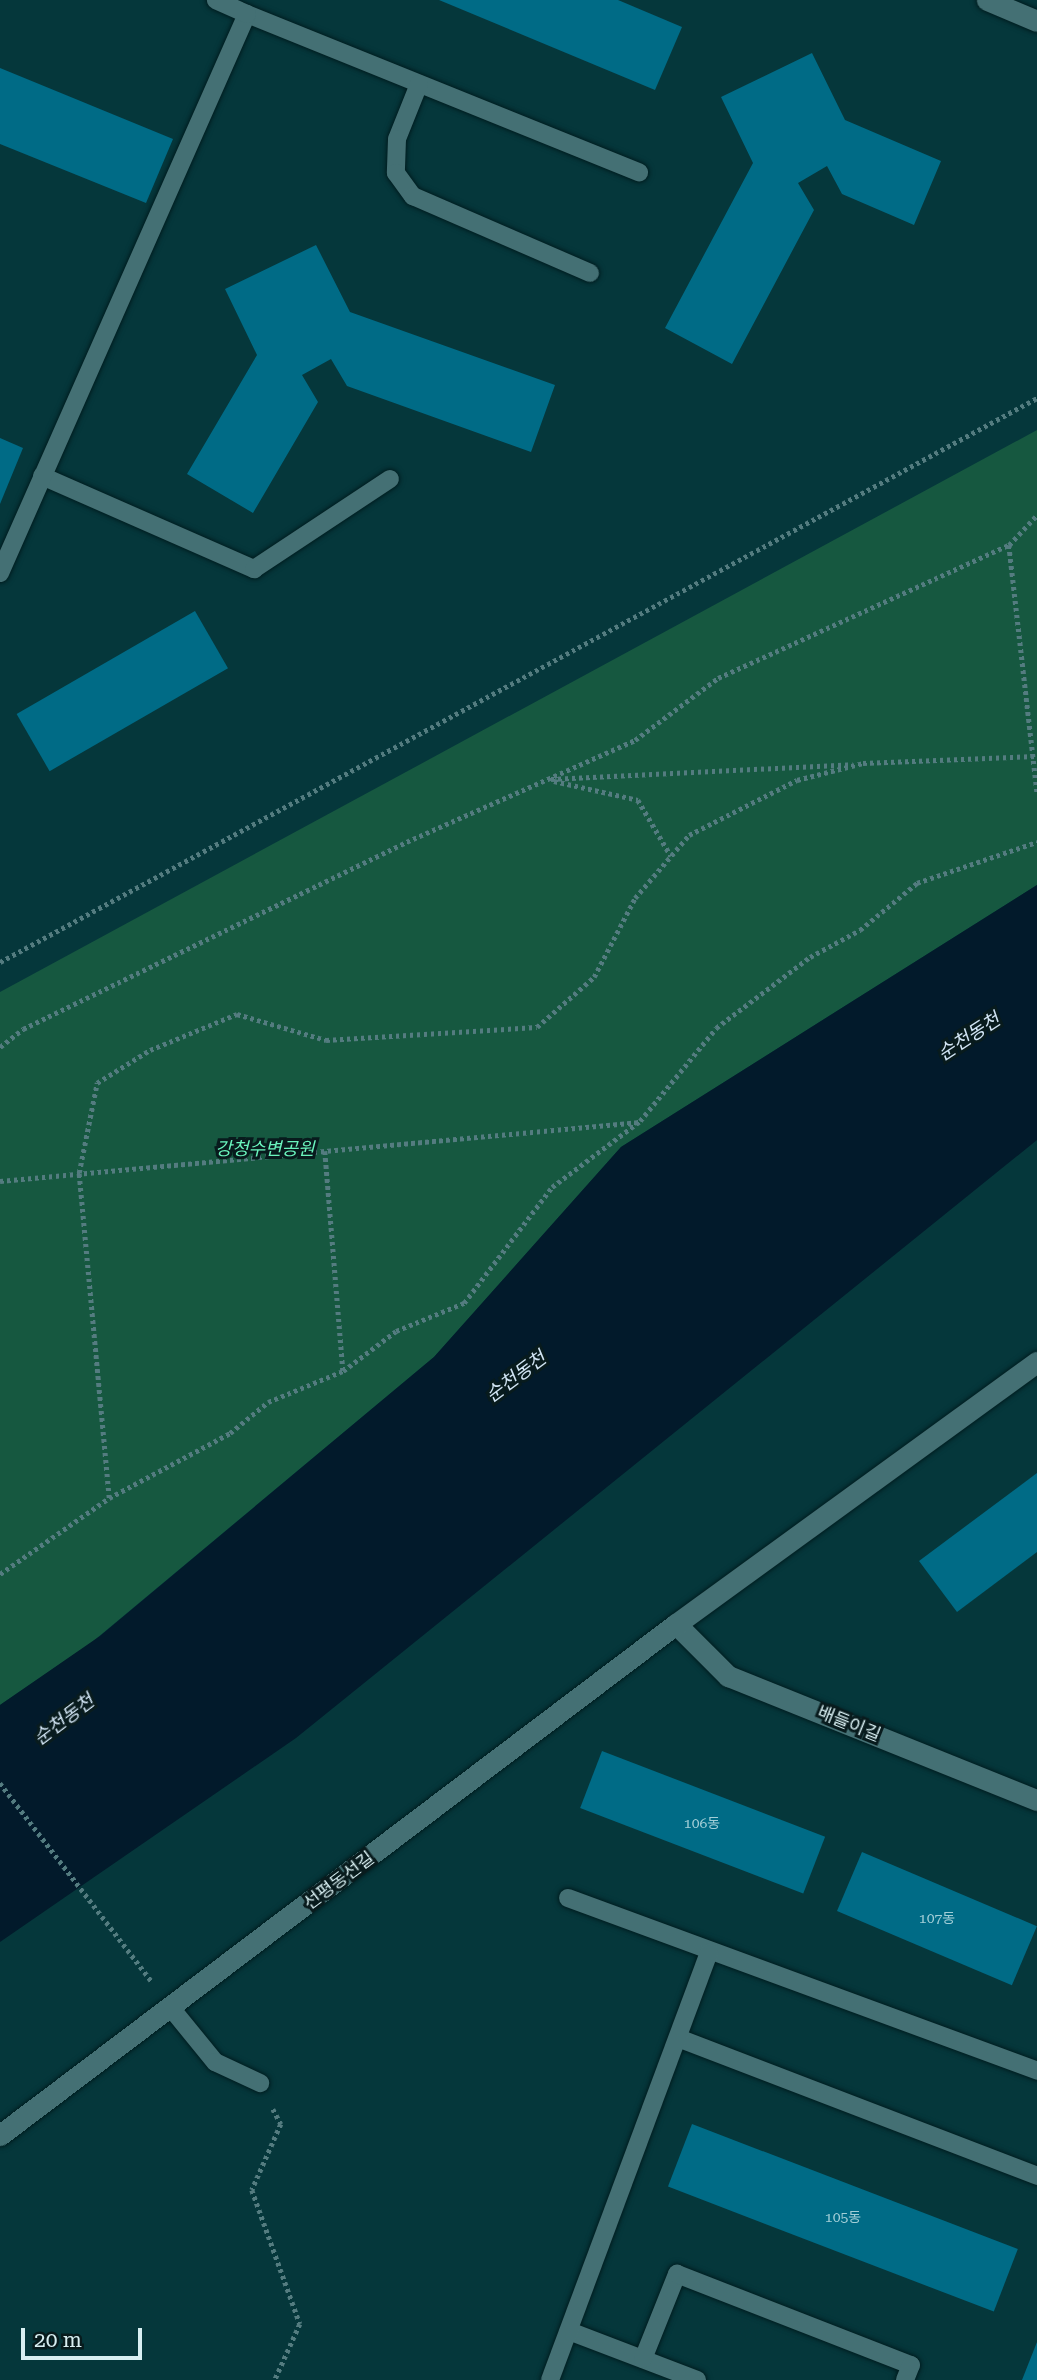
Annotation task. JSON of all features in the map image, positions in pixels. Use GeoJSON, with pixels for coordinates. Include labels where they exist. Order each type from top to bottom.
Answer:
{"type":"FeatureCollection","features":[{"type":"Feature","properties":{"kind":"street"},"geometry":{"type":"LineString","coordinates":[[987,0],[1037,21]]}},
{"type":"Feature","properties":{"kind":"street","name":"선평동선길"},"geometry":{"type":"LineString","coordinates":[[0,2135],[172,2008],[676,1624],[1037,1362]]}},
{"type":"Feature","properties":{"kind":"street","name":"배들이길"},"geometry":{"type":"LineString","coordinates":[[676,1624],[729,1676],[1037,1800]]}},
{"type":"Feature","properties":{"kind":"lane"},"geometry":{"type":"LineString","coordinates":[[216,0],[639,172]]}},
{"type":"Feature","properties":{"kind":"lane"},"geometry":{"type":"LineString","coordinates":[[0,573],[247,14]]}},
{"type":"Feature","properties":{"kind":"lane"},"geometry":{"type":"LineString","coordinates":[[419,84],[397,139],[396,173],[413,196],[590,273]]}},
{"type":"Feature","properties":{"kind":"lane"},"geometry":{"type":"LineString","coordinates":[[42,476],[254,569],[390,479]]}},
{"type":"Feature","properties":{"kind":"lane"},"geometry":{"type":"LineString","coordinates":[[568,1898],[709,1953],[1037,2071]]}},
{"type":"Feature","properties":{"kind":"lane"},"geometry":{"type":"LineString","coordinates":[[550,2380],[709,1953]]}},
{"type":"Feature","properties":{"kind":"lane"},"geometry":{"type":"LineString","coordinates":[[172,2008],[215,2062],[260,2083]]}},
{"type":"Feature","properties":{"kind":"lane"},"geometry":{"type":"LineString","coordinates":[[678,2038],[1037,2176]]}},
{"type":"Feature","properties":{"kind":"lane"},"geometry":{"type":"LineString","coordinates":[[643,2359],[677,2274],[911,2364],[905,2380]]}},
{"type":"Feature","properties":{"kind":"lane"},"geometry":{"type":"LineString","coordinates":[[569,2331],[697,2380]]}},
{"type":"Feature","properties":{"kind":"path"},"geometry":{"type":"LineString","coordinates":[[0,962],[1037,398]]}},
{"type":"Feature","properties":{"kind":"path"},"geometry":{"type":"LineString","coordinates":[[0,1047],[23,1029],[413,839],[635,740],[718,678],[1009,545],[1037,515]]}},
{"type":"Feature","properties":{"kind":"path"},"geometry":{"type":"LineString","coordinates":[[1009,545],[1037,792]]}},
{"type":"Feature","properties":{"kind":"path"},"geometry":{"type":"LineString","coordinates":[[547,780],[1035,756]]}},
{"type":"Feature","properties":{"kind":"path"},"geometry":{"type":"LineString","coordinates":[[109,1498],[79,1173],[96,1083],[150,1050],[237,1014],[326,1040],[537,1027],[594,977],[635,898],[689,835],[797,780],[863,763]]}},
{"type":"Feature","properties":{"kind":"path"},"geometry":{"type":"LineString","coordinates":[[547,780],[638,800],[671,856]]}},
{"type":"Feature","properties":{"kind":"path"},"geometry":{"type":"LineString","coordinates":[[0,1574],[109,1498],[230,1433],[268,1402],[343,1371],[396,1331],[464,1303],[552,1187],[640,1121],[716,1028],[810,957],[860,930],[917,883],[1037,842]]}},
{"type":"Feature","properties":{"kind":"path"},"geometry":{"type":"LineString","coordinates":[[0,1181],[640,1121]]}},
{"type":"Feature","properties":{"kind":"path"},"geometry":{"type":"LineString","coordinates":[[325,1151],[343,1371]]}},
{"type":"Feature","properties":{"kind":"path"},"geometry":{"type":"LineString","coordinates":[[0,1783],[172,2008]]}},
{"type":"Feature","properties":{"kind":"path"},"geometry":{"type":"LineString","coordinates":[[260,2083],[281,2124],[252,2190],[300,2324],[275,2380]]}},
{"type":"Feature","properties":{"kind":"green space","name":"강청수변공원"},"geometry":{"type":"Polygon","coordinates":[[[1037,430],[1037,885],[621,1147],[434,1357],[91,1643],[0,1705],[0,992],[1037,430]]]}},
{"type":"Feature","properties":{"kind":"water","name":"순천동천"},"geometry":{"type":"Polygon","coordinates":[[[1037,885],[1037,1140],[296,1738],[0,1942],[0,1705],[100,1636],[434,1357],[621,1147],[1037,885]]]}},
{"type":"Feature","properties":{"kind":"building"},"geometry":{"type":"Polygon","coordinates":[[[439,0],[618,0],[682,27],[655,90],[439,0]]]}},
{"type":"Feature","properties":{"kind":"building"},"geometry":{"type":"Polygon","coordinates":[[[812,53],[845,120],[941,161],[914,225],[842,194],[827,166],[798,183],[814,210],[732,364],[665,328],[753,163],[721,97],[812,53]]]}},
{"type":"Feature","properties":{"kind":"building"},"geometry":{"type":"Polygon","coordinates":[[[0,68],[173,139],[146,203],[0,144],[0,68]]]}},
{"type":"Feature","properties":{"kind":"building"},"geometry":{"type":"Polygon","coordinates":[[[316,245],[350,312],[555,385],[531,452],[347,386],[331,359],[302,375],[318,402],[253,513],[187,474],[257,355],[225,289],[316,245]]]}},
{"type":"Feature","properties":{"kind":"building"},"geometry":{"type":"Polygon","coordinates":[[[0,438],[23,448],[0,504],[0,438]]]}},
{"type":"Feature","properties":{"kind":"building"},"geometry":{"type":"Polygon","coordinates":[[[195,611],[228,668],[50,771],[17,714],[195,611]]]}},
{"type":"Feature","properties":{"kind":"building"},"geometry":{"type":"Polygon","coordinates":[[[1037,1473],[1037,1552],[957,1612],[919,1561],[1037,1473]]]}},
{"type":"Feature","properties":{"kind":"building"},"geometry":{"type":"Polygon","coordinates":[[[602,1751],[825,1837],[803,1894],[580,1808],[602,1751]]]}},
{"type":"Feature","properties":{"kind":"building"},"geometry":{"type":"Polygon","coordinates":[[[862,1852],[1037,1926],[1012,1985],[837,1911],[862,1852]]]}},
{"type":"Feature","properties":{"kind":"building"},"geometry":{"type":"Polygon","coordinates":[[[692,2124],[1018,2249],[994,2312],[668,2187],[692,2124]]]}},
{"type":"Feature","properties":{"kind":"building"},"geometry":{"type":"Polygon","coordinates":[[[1037,2342],[1037,2380],[1022,2380],[1037,2342]]]}}]}
